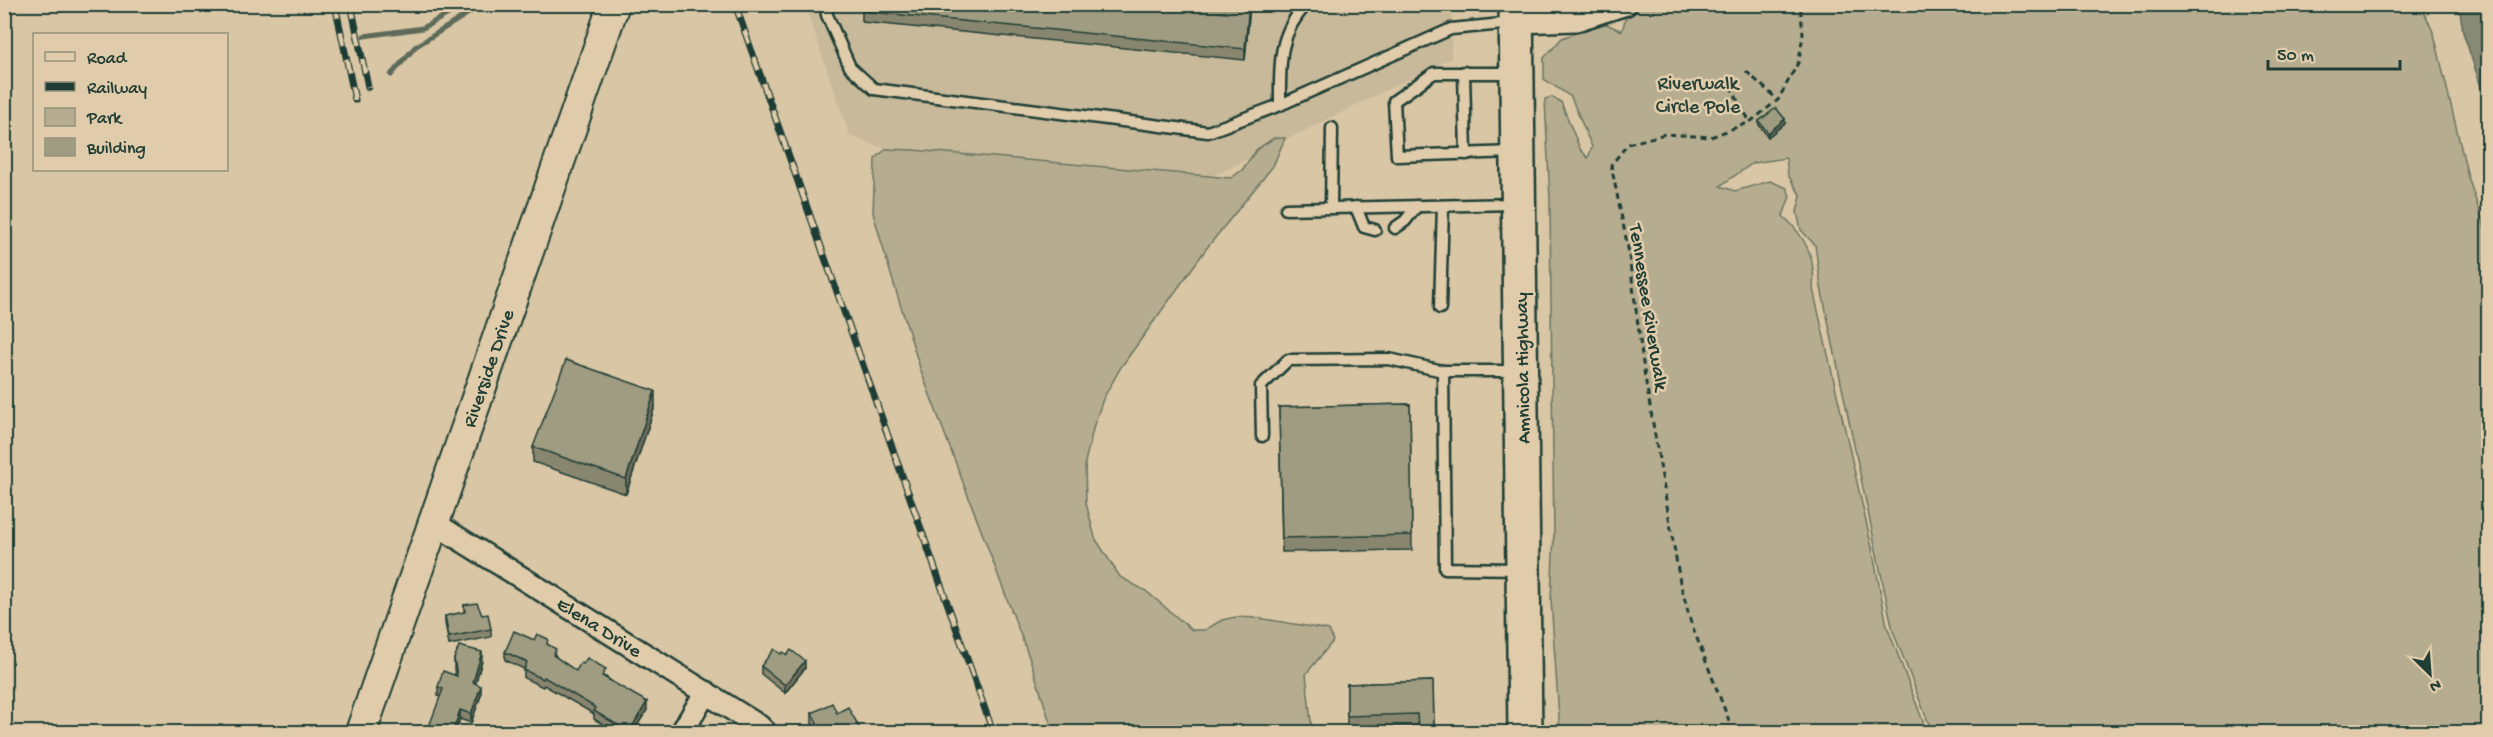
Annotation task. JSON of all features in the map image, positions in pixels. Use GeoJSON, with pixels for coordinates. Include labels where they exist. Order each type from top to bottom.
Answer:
{"type":"FeatureCollection","features":[{"type":"Feature","properties":{"kind":"main road","name":"Amnicola Highway"},"geometry":{"type":"LineString","coordinates":[[1516,13],[1525,732]]}},
{"type":"Feature","properties":{"kind":"street","name":"Riverside Drive"},"geometry":{"type":"LineString","coordinates":[[361,732],[614,4]]}},
{"type":"Feature","properties":{"kind":"street"},"geometry":{"type":"LineString","coordinates":[[1516,13],[1576,20],[1626,4]]}},
{"type":"Feature","properties":{"kind":"street","name":"Elena Drive"},"geometry":{"type":"LineString","coordinates":[[434,523],[706,692],[765,732]]}},
{"type":"Feature","properties":{"kind":"street"},"geometry":{"type":"LineString","coordinates":[[682,732],[706,692]]}},
{"type":"Feature","properties":{"kind":"lane"},"geometry":{"type":"LineString","coordinates":[[826,4],[827,15],[850,67],[874,89],[1208,132],[1280,105],[1450,29],[1516,13]]}},
{"type":"Feature","properties":{"kind":"lane"},"geometry":{"type":"LineString","coordinates":[[1280,105],[1280,58],[1294,18],[1307,4]]}},
{"type":"Feature","properties":{"kind":"lane"},"geometry":{"type":"LineString","coordinates":[[1464,72],[1466,154]]}},
{"type":"Feature","properties":{"kind":"lane"},"geometry":{"type":"LineString","coordinates":[[1517,73],[1434,73],[1394,101],[1397,156],[1518,152]]}},
{"type":"Feature","properties":{"kind":"lane"},"geometry":{"type":"LineString","coordinates":[[1331,208],[1332,128]]}},
{"type":"Feature","properties":{"kind":"lane"},"geometry":{"type":"LineString","coordinates":[[1286,209],[1519,204]]}},
{"type":"Feature","properties":{"kind":"lane"},"geometry":{"type":"LineString","coordinates":[[1395,228],[1405,221],[1416,206]]}},
{"type":"Feature","properties":{"kind":"lane"},"geometry":{"type":"LineString","coordinates":[[1440,308],[1443,206]]}},
{"type":"Feature","properties":{"kind":"lane"},"geometry":{"type":"LineString","coordinates":[[1356,207],[1364,227],[1375,230]]}},
{"type":"Feature","properties":{"kind":"lane"},"geometry":{"type":"LineString","coordinates":[[1262,436],[1261,386],[1287,360],[1389,359],[1443,371],[1521,371]]}},
{"type":"Feature","properties":{"kind":"lane"},"geometry":{"type":"LineString","coordinates":[[1443,371],[1445,568],[1523,569]]}},
{"type":"Feature","properties":{"kind":"path","name":"Tennessee Riverwalk"},"geometry":{"type":"LineString","coordinates":[[1731,732],[1728,718],[1691,623],[1680,582],[1644,371],[1628,248],[1611,165],[1628,144],[1665,134],[1712,137],[1750,122],[1778,100],[1799,61],[1803,34],[1800,4]]}},
{"type":"Feature","properties":{"kind":"path"},"geometry":{"type":"LineString","coordinates":[[1746,71],[1778,100]]}},
{"type":"Feature","properties":{"kind":"path"},"geometry":{"type":"LineString","coordinates":[[1730,86],[1750,122]]}},
{"type":"Feature","properties":{"kind":"shaded area"},"geometry":{"type":"Polygon","coordinates":[[[805,5],[1452,5],[1451,58],[1213,176],[886,149],[850,136],[805,5]]]}},
{"type":"Feature","properties":{"kind":"shaded area"},"geometry":{"type":"Polygon","coordinates":[[[2459,5],[2488,5],[2488,108],[2463,32],[2459,5]]]}},
{"type":"Feature","properties":{"kind":"green space","name":"Riverwalk Circle Pole"},"geometry":{"type":"Polygon","coordinates":[[[1629,5],[2421,5],[2434,34],[2468,177],[2488,237],[2488,732],[1932,732],[1893,631],[1821,287],[1815,245],[1801,230],[1797,212],[1801,196],[1788,175],[1786,158],[1753,163],[1720,186],[1735,191],[1770,181],[1787,188],[1790,196],[1783,216],[1798,232],[1811,258],[1813,289],[1872,548],[1887,626],[1927,732],[1560,732],[1551,600],[1554,534],[1550,199],[1545,99],[1552,97],[1561,102],[1580,149],[1588,158],[1592,147],[1571,97],[1544,79],[1544,58],[1562,38],[1604,23],[1622,31],[1629,5]]]}},
{"type":"Feature","properties":{"kind":"green space"},"geometry":{"type":"Polygon","coordinates":[[[1274,138],[1285,138],[1273,166],[1206,249],[1121,367],[1103,399],[1085,462],[1086,503],[1095,538],[1120,577],[1146,591],[1192,630],[1205,630],[1222,620],[1236,617],[1258,618],[1329,630],[1333,641],[1306,674],[1312,732],[1053,732],[1032,665],[921,371],[892,278],[873,213],[875,159],[886,149],[913,150],[1231,178],[1242,170],[1257,149],[1274,138]]]}},
{"type":"Feature","properties":{"kind":"building"},"geometry":{"type":"Polygon","coordinates":[[[862,4],[1249,4],[1245,49],[862,11],[862,4]]]}},
{"type":"Feature","properties":{"kind":"building"},"geometry":{"type":"Polygon","coordinates":[[[1776,108],[1785,119],[1768,133],[1759,121],[1776,108]]]}},
{"type":"Feature","properties":{"kind":"building"},"geometry":{"type":"Polygon","coordinates":[[[566,360],[655,391],[626,479],[533,447],[566,360]]]}},
{"type":"Feature","properties":{"kind":"building"},"geometry":{"type":"Polygon","coordinates":[[[1410,404],[1412,535],[1282,538],[1279,407],[1410,404]]]}},
{"type":"Feature","properties":{"kind":"building"},"geometry":{"type":"Polygon","coordinates":[[[477,603],[482,615],[488,614],[491,629],[449,637],[445,616],[465,612],[464,605],[477,603]]]}},
{"type":"Feature","properties":{"kind":"building"},"geometry":{"type":"Polygon","coordinates":[[[514,631],[534,640],[537,634],[548,639],[547,644],[556,649],[553,655],[576,671],[581,662],[583,664],[587,658],[606,669],[602,676],[647,702],[629,732],[594,711],[596,708],[544,677],[543,679],[524,670],[527,662],[505,652],[514,631]]]}},
{"type":"Feature","properties":{"kind":"building"},"geometry":{"type":"Polygon","coordinates":[[[459,646],[482,652],[473,682],[481,686],[471,714],[460,710],[453,732],[427,732],[443,689],[438,687],[443,671],[457,676],[454,659],[459,646]]]}},
{"type":"Feature","properties":{"kind":"building"},"geometry":{"type":"Polygon","coordinates":[[[774,649],[787,655],[791,650],[805,661],[785,685],[761,666],[774,649]]]}},
{"type":"Feature","properties":{"kind":"building"},"geometry":{"type":"Polygon","coordinates":[[[1433,681],[1434,727],[1418,727],[1417,714],[1347,716],[1347,684],[1433,681]]]}},
{"type":"Feature","properties":{"kind":"building"},"geometry":{"type":"Polygon","coordinates":[[[832,703],[837,713],[848,707],[862,732],[822,732],[812,713],[832,703]]]}},
{"type":"Feature","properties":{"kind":"waterway"},"geometry":{"type":"LineString","coordinates":[[364,36],[423,28],[466,4]]}},
{"type":"Feature","properties":{"kind":"waterway"},"geometry":{"type":"LineString","coordinates":[[391,75],[415,47],[483,4]]}},
{"type":"Feature","properties":{"kind":"railway"},"geometry":{"type":"LineString","coordinates":[[335,4],[355,100]]}},
{"type":"Feature","properties":{"kind":"railway"},"geometry":{"type":"LineString","coordinates":[[351,4],[368,87]]}},
{"type":"Feature","properties":{"kind":"railway"},"geometry":{"type":"LineString","coordinates":[[735,4],[993,732]]}}]}
